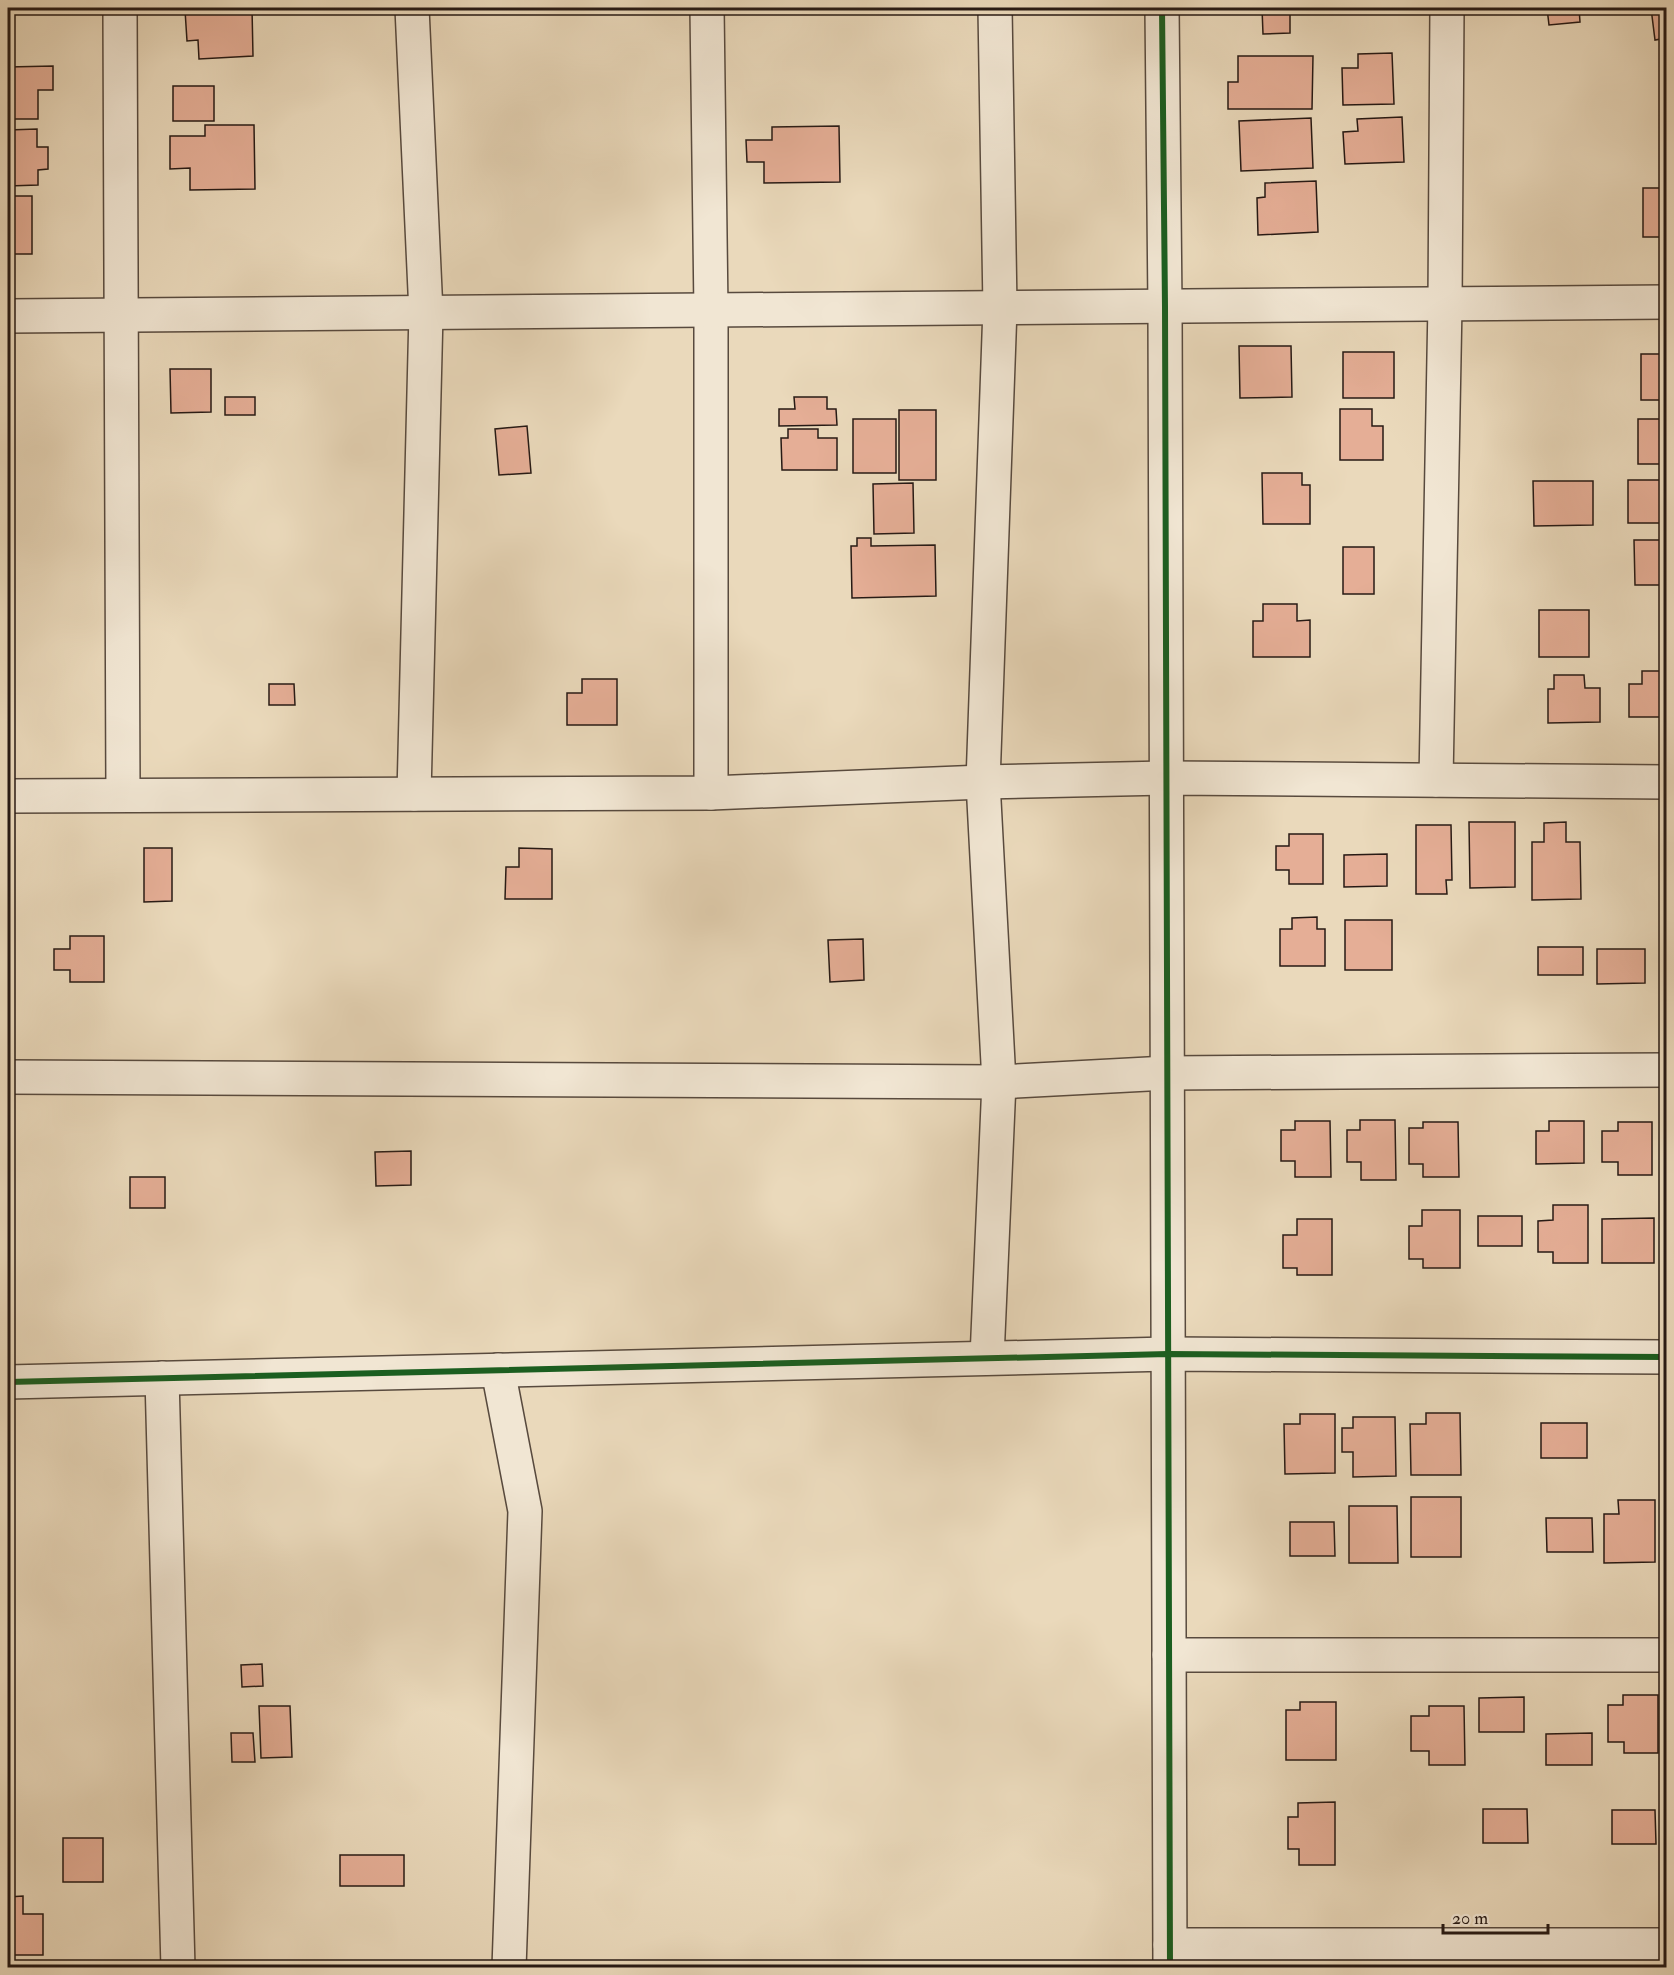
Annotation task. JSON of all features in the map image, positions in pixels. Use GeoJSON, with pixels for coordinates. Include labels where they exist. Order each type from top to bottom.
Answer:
{"type":"FeatureCollection","features":[{"type":"Feature","properties":{"kind":"street"},"geometry":{"type":"LineString","coordinates":[[120,8],[123,795]]}},
{"type":"Feature","properties":{"kind":"street"},"geometry":{"type":"LineString","coordinates":[[412,8],[426,313],[414,794]]}},
{"type":"Feature","properties":{"kind":"street"},"geometry":{"type":"LineString","coordinates":[[707,8],[711,311],[711,793]]}},
{"type":"Feature","properties":{"kind":"street"},"geometry":{"type":"LineString","coordinates":[[987,1358],[999,1082],[983,782],[1000,308],[995,8]]}},
{"type":"Feature","properties":{"kind":"street"},"geometry":{"type":"LineString","coordinates":[[1162,8],[1170,1956],[1666,1945]]}},
{"type":"Feature","properties":{"kind":"street"},"geometry":{"type":"LineString","coordinates":[[1436,780],[1448,8]]}},
{"type":"Feature","properties":{"kind":"street"},"geometry":{"type":"LineString","coordinates":[[8,316],[1666,302]]}},
{"type":"Feature","properties":{"kind":"street"},"geometry":{"type":"LineString","coordinates":[[8,796],[711,793],[983,782],[1166,778],[1666,782]]}},
{"type":"Feature","properties":{"kind":"street"},"geometry":{"type":"LineString","coordinates":[[8,1077],[999,1082],[1167,1073],[1666,1070]]}},
{"type":"Feature","properties":{"kind":"street"},"geometry":{"type":"LineString","coordinates":[[8,1382],[1168,1353],[1666,1357]]}},
{"type":"Feature","properties":{"kind":"street"},"geometry":{"type":"LineString","coordinates":[[498,1370],[525,1511],[509,1968]]}},
{"type":"Feature","properties":{"kind":"street"},"geometry":{"type":"LineString","coordinates":[[162,1378],[178,1968]]}},
{"type":"Feature","properties":{"kind":"street"},"geometry":{"type":"LineString","coordinates":[[1169,1655],[1666,1655]]}},
{"type":"Feature","properties":{"kind":"building"},"geometry":{"type":"Polygon","coordinates":[[[252,8],[253,56],[199,59],[198,40],[187,41],[185,10],[252,8]]]}},
{"type":"Feature","properties":{"kind":"building"},"geometry":{"type":"Polygon","coordinates":[[[1262,8],[1290,8],[1290,33],[1263,34],[1262,8]]]}},
{"type":"Feature","properties":{"kind":"building"},"geometry":{"type":"Polygon","coordinates":[[[1547,8],[1579,8],[1580,22],[1549,25],[1547,8]]]}},
{"type":"Feature","properties":{"kind":"building"},"geometry":{"type":"Polygon","coordinates":[[[1651,8],[1666,8],[1666,38],[1655,40],[1651,8]]]}},
{"type":"Feature","properties":{"kind":"building"},"geometry":{"type":"Polygon","coordinates":[[[1392,53],[1394,104],[1343,105],[1342,68],[1358,68],[1358,54],[1392,53]]]}},
{"type":"Feature","properties":{"kind":"building"},"geometry":{"type":"Polygon","coordinates":[[[1238,56],[1313,56],[1312,109],[1228,109],[1228,82],[1238,82],[1238,56]]]}},
{"type":"Feature","properties":{"kind":"building"},"geometry":{"type":"Polygon","coordinates":[[[53,66],[53,90],[38,90],[38,119],[8,119],[8,67],[53,66]]]}},
{"type":"Feature","properties":{"kind":"building"},"geometry":{"type":"Polygon","coordinates":[[[173,86],[214,86],[214,121],[173,121],[173,86]]]}},
{"type":"Feature","properties":{"kind":"building"},"geometry":{"type":"Polygon","coordinates":[[[1402,117],[1404,162],[1345,164],[1343,132],[1358,131],[1357,119],[1402,117]]]}},
{"type":"Feature","properties":{"kind":"building"},"geometry":{"type":"Polygon","coordinates":[[[1311,118],[1313,168],[1241,171],[1239,121],[1311,118]]]}},
{"type":"Feature","properties":{"kind":"building"},"geometry":{"type":"Polygon","coordinates":[[[205,125],[254,125],[255,189],[190,190],[190,168],[170,169],[170,136],[205,136],[205,125]]]}},
{"type":"Feature","properties":{"kind":"building"},"geometry":{"type":"Polygon","coordinates":[[[839,126],[840,182],[764,183],[764,162],[747,162],[746,140],[772,140],[772,127],[839,126]]]}},
{"type":"Feature","properties":{"kind":"building"},"geometry":{"type":"Polygon","coordinates":[[[37,129],[37,147],[48,147],[48,169],[38,170],[38,185],[8,186],[8,130],[37,129]]]}},
{"type":"Feature","properties":{"kind":"building"},"geometry":{"type":"Polygon","coordinates":[[[1316,181],[1318,232],[1258,235],[1257,198],[1265,197],[1265,183],[1316,181]]]}},
{"type":"Feature","properties":{"kind":"building"},"geometry":{"type":"Polygon","coordinates":[[[1643,188],[1666,188],[1666,237],[1643,237],[1643,188]]]}},
{"type":"Feature","properties":{"kind":"building"},"geometry":{"type":"Polygon","coordinates":[[[8,196],[32,196],[32,254],[8,254],[8,196]]]}},
{"type":"Feature","properties":{"kind":"building"},"geometry":{"type":"Polygon","coordinates":[[[1239,346],[1291,346],[1292,397],[1240,398],[1239,346]]]}},
{"type":"Feature","properties":{"kind":"building"},"geometry":{"type":"Polygon","coordinates":[[[1343,352],[1394,352],[1394,398],[1343,398],[1343,352]]]}},
{"type":"Feature","properties":{"kind":"building"},"geometry":{"type":"Polygon","coordinates":[[[1641,354],[1666,354],[1666,400],[1641,400],[1641,354]]]}},
{"type":"Feature","properties":{"kind":"building"},"geometry":{"type":"Polygon","coordinates":[[[170,369],[211,369],[211,412],[171,413],[170,369]]]}},
{"type":"Feature","properties":{"kind":"building"},"geometry":{"type":"Polygon","coordinates":[[[225,397],[255,397],[255,415],[225,415],[225,397]]]}},
{"type":"Feature","properties":{"kind":"building"},"geometry":{"type":"Polygon","coordinates":[[[794,397],[827,397],[827,409],[836,409],[837,425],[779,426],[779,409],[795,409],[794,397]]]}},
{"type":"Feature","properties":{"kind":"building"},"geometry":{"type":"Polygon","coordinates":[[[1340,409],[1372,409],[1372,426],[1383,426],[1383,460],[1340,460],[1340,409]]]}},
{"type":"Feature","properties":{"kind":"building"},"geometry":{"type":"Polygon","coordinates":[[[899,410],[936,410],[936,480],[899,480],[899,410]]]}},
{"type":"Feature","properties":{"kind":"building"},"geometry":{"type":"Polygon","coordinates":[[[853,419],[896,419],[896,473],[853,473],[853,419]]]}},
{"type":"Feature","properties":{"kind":"building"},"geometry":{"type":"Polygon","coordinates":[[[1638,419],[1666,419],[1666,464],[1638,464],[1638,419]]]}},
{"type":"Feature","properties":{"kind":"building"},"geometry":{"type":"Polygon","coordinates":[[[527,426],[531,473],[499,475],[495,429],[527,426]]]}},
{"type":"Feature","properties":{"kind":"building"},"geometry":{"type":"Polygon","coordinates":[[[788,429],[818,429],[818,438],[837,438],[837,470],[782,470],[781,438],[788,438],[788,429]]]}},
{"type":"Feature","properties":{"kind":"building"},"geometry":{"type":"Polygon","coordinates":[[[1262,473],[1302,473],[1302,485],[1310,485],[1310,524],[1263,524],[1262,473]]]}},
{"type":"Feature","properties":{"kind":"building"},"geometry":{"type":"Polygon","coordinates":[[[1628,480],[1666,480],[1666,523],[1628,523],[1628,480]]]}},
{"type":"Feature","properties":{"kind":"building"},"geometry":{"type":"Polygon","coordinates":[[[1533,481],[1593,481],[1593,525],[1534,526],[1533,481]]]}},
{"type":"Feature","properties":{"kind":"building"},"geometry":{"type":"Polygon","coordinates":[[[913,483],[914,533],[874,534],[873,484],[913,483]]]}},
{"type":"Feature","properties":{"kind":"building"},"geometry":{"type":"Polygon","coordinates":[[[857,538],[871,538],[871,546],[935,545],[936,596],[852,598],[851,546],[857,546],[857,538]]]}},
{"type":"Feature","properties":{"kind":"building"},"geometry":{"type":"Polygon","coordinates":[[[1634,540],[1666,540],[1666,585],[1635,585],[1634,540]]]}},
{"type":"Feature","properties":{"kind":"building"},"geometry":{"type":"Polygon","coordinates":[[[1343,547],[1374,547],[1374,594],[1343,594],[1343,547]]]}},
{"type":"Feature","properties":{"kind":"building"},"geometry":{"type":"Polygon","coordinates":[[[1263,604],[1297,604],[1297,621],[1310,620],[1310,657],[1253,657],[1253,621],[1263,621],[1263,604]]]}},
{"type":"Feature","properties":{"kind":"building"},"geometry":{"type":"Polygon","coordinates":[[[1539,610],[1589,610],[1589,657],[1539,657],[1539,610]]]}},
{"type":"Feature","properties":{"kind":"building"},"geometry":{"type":"Polygon","coordinates":[[[1642,671],[1666,671],[1666,717],[1629,717],[1629,684],[1642,684],[1642,671]]]}},
{"type":"Feature","properties":{"kind":"building"},"geometry":{"type":"Polygon","coordinates":[[[1554,675],[1584,675],[1585,688],[1600,688],[1600,722],[1548,723],[1548,689],[1554,689],[1554,675]]]}},
{"type":"Feature","properties":{"kind":"building"},"geometry":{"type":"Polygon","coordinates":[[[582,679],[617,679],[617,725],[567,725],[567,693],[582,693],[582,679]]]}},
{"type":"Feature","properties":{"kind":"building"},"geometry":{"type":"Polygon","coordinates":[[[269,684],[294,684],[295,705],[269,705],[269,684]]]}},
{"type":"Feature","properties":{"kind":"building"},"geometry":{"type":"Polygon","coordinates":[[[1469,822],[1515,822],[1515,887],[1470,888],[1469,822]]]}},
{"type":"Feature","properties":{"kind":"building"},"geometry":{"type":"Polygon","coordinates":[[[1566,822],[1566,842],[1580,842],[1581,899],[1532,900],[1532,842],[1544,842],[1544,823],[1566,822]]]}},
{"type":"Feature","properties":{"kind":"building"},"geometry":{"type":"Polygon","coordinates":[[[1416,825],[1451,825],[1452,880],[1446,880],[1447,894],[1416,894],[1416,825]]]}},
{"type":"Feature","properties":{"kind":"building"},"geometry":{"type":"Polygon","coordinates":[[[1289,834],[1323,834],[1323,884],[1289,884],[1289,870],[1276,870],[1276,846],[1289,846],[1289,834]]]}},
{"type":"Feature","properties":{"kind":"building"},"geometry":{"type":"Polygon","coordinates":[[[1663,842],[1666,842],[1666,863],[1663,863],[1663,842]]]}},
{"type":"Feature","properties":{"kind":"building"},"geometry":{"type":"Polygon","coordinates":[[[144,848],[172,848],[172,901],[144,902],[144,848]]]}},
{"type":"Feature","properties":{"kind":"building"},"geometry":{"type":"Polygon","coordinates":[[[519,848],[552,849],[552,899],[505,899],[506,867],[519,867],[519,848]]]}},
{"type":"Feature","properties":{"kind":"building"},"geometry":{"type":"Polygon","coordinates":[[[1387,854],[1387,886],[1344,887],[1344,855],[1387,854]]]}},
{"type":"Feature","properties":{"kind":"building"},"geometry":{"type":"Polygon","coordinates":[[[1317,917],[1317,929],[1325,929],[1325,966],[1280,966],[1280,929],[1292,929],[1292,918],[1317,917]]]}},
{"type":"Feature","properties":{"kind":"building"},"geometry":{"type":"Polygon","coordinates":[[[1345,920],[1392,920],[1392,970],[1345,970],[1345,920]]]}},
{"type":"Feature","properties":{"kind":"building"},"geometry":{"type":"Polygon","coordinates":[[[1666,930],[1666,962],[1665,962],[1666,930]]]}},
{"type":"Feature","properties":{"kind":"building"},"geometry":{"type":"Polygon","coordinates":[[[70,936],[104,936],[104,982],[70,982],[70,970],[54,970],[54,949],[70,949],[70,936]]]}},
{"type":"Feature","properties":{"kind":"building"},"geometry":{"type":"Polygon","coordinates":[[[863,939],[864,980],[830,982],[828,940],[863,939]]]}},
{"type":"Feature","properties":{"kind":"building"},"geometry":{"type":"Polygon","coordinates":[[[1538,947],[1583,947],[1583,975],[1538,975],[1538,947]]]}},
{"type":"Feature","properties":{"kind":"building"},"geometry":{"type":"Polygon","coordinates":[[[1597,949],[1645,949],[1645,983],[1597,984],[1597,949]]]}},
{"type":"Feature","properties":{"kind":"building"},"geometry":{"type":"Polygon","coordinates":[[[1360,1120],[1395,1120],[1396,1180],[1361,1180],[1361,1162],[1347,1162],[1347,1130],[1360,1130],[1360,1120]]]}},
{"type":"Feature","properties":{"kind":"building"},"geometry":{"type":"Polygon","coordinates":[[[1295,1121],[1330,1121],[1331,1177],[1295,1177],[1295,1161],[1281,1161],[1281,1130],[1295,1130],[1295,1121]]]}},
{"type":"Feature","properties":{"kind":"building"},"geometry":{"type":"Polygon","coordinates":[[[1549,1121],[1584,1121],[1584,1163],[1536,1164],[1536,1131],[1549,1131],[1549,1121]]]}},
{"type":"Feature","properties":{"kind":"building"},"geometry":{"type":"Polygon","coordinates":[[[1423,1122],[1458,1122],[1459,1177],[1423,1177],[1423,1164],[1409,1164],[1409,1128],[1423,1128],[1423,1122]]]}},
{"type":"Feature","properties":{"kind":"building"},"geometry":{"type":"Polygon","coordinates":[[[1618,1122],[1652,1122],[1652,1175],[1618,1175],[1618,1162],[1602,1162],[1602,1131],[1618,1131],[1618,1122]]]}},
{"type":"Feature","properties":{"kind":"building"},"geometry":{"type":"Polygon","coordinates":[[[411,1151],[411,1185],[376,1186],[375,1152],[411,1151]]]}},
{"type":"Feature","properties":{"kind":"building"},"geometry":{"type":"Polygon","coordinates":[[[130,1177],[165,1177],[165,1208],[130,1208],[130,1177]]]}},
{"type":"Feature","properties":{"kind":"building"},"geometry":{"type":"Polygon","coordinates":[[[1553,1205],[1588,1205],[1588,1263],[1553,1263],[1553,1252],[1538,1252],[1538,1221],[1553,1220],[1553,1205]]]}},
{"type":"Feature","properties":{"kind":"building"},"geometry":{"type":"Polygon","coordinates":[[[1422,1210],[1460,1210],[1460,1268],[1423,1268],[1423,1259],[1409,1259],[1409,1226],[1422,1226],[1422,1210]]]}},
{"type":"Feature","properties":{"kind":"building"},"geometry":{"type":"Polygon","coordinates":[[[1478,1216],[1522,1216],[1522,1246],[1478,1246],[1478,1216]]]}},
{"type":"Feature","properties":{"kind":"building"},"geometry":{"type":"Polygon","coordinates":[[[1654,1218],[1654,1263],[1602,1263],[1602,1219],[1654,1218]]]}},
{"type":"Feature","properties":{"kind":"building"},"geometry":{"type":"Polygon","coordinates":[[[1297,1219],[1332,1219],[1332,1275],[1297,1275],[1297,1268],[1283,1268],[1283,1235],[1297,1235],[1297,1219]]]}},
{"type":"Feature","properties":{"kind":"building"},"geometry":{"type":"Polygon","coordinates":[[[1426,1413],[1460,1413],[1461,1475],[1411,1475],[1410,1424],[1426,1424],[1426,1413]]]}},
{"type":"Feature","properties":{"kind":"building"},"geometry":{"type":"Polygon","coordinates":[[[1300,1414],[1335,1414],[1335,1473],[1285,1474],[1284,1424],[1300,1424],[1300,1414]]]}},
{"type":"Feature","properties":{"kind":"building"},"geometry":{"type":"Polygon","coordinates":[[[1353,1417],[1395,1417],[1396,1476],[1353,1477],[1353,1452],[1342,1452],[1342,1428],[1353,1428],[1353,1417]]]}},
{"type":"Feature","properties":{"kind":"building"},"geometry":{"type":"Polygon","coordinates":[[[1541,1423],[1587,1423],[1587,1458],[1541,1458],[1541,1423]]]}},
{"type":"Feature","properties":{"kind":"building"},"geometry":{"type":"Polygon","coordinates":[[[1411,1497],[1461,1497],[1461,1557],[1411,1557],[1411,1497]]]}},
{"type":"Feature","properties":{"kind":"building"},"geometry":{"type":"Polygon","coordinates":[[[1618,1500],[1655,1500],[1655,1562],[1604,1563],[1604,1514],[1619,1514],[1618,1500]]]}},
{"type":"Feature","properties":{"kind":"building"},"geometry":{"type":"Polygon","coordinates":[[[1349,1506],[1397,1506],[1398,1563],[1349,1563],[1349,1506]]]}},
{"type":"Feature","properties":{"kind":"building"},"geometry":{"type":"Polygon","coordinates":[[[1546,1518],[1592,1518],[1593,1552],[1547,1552],[1546,1518]]]}},
{"type":"Feature","properties":{"kind":"building"},"geometry":{"type":"Polygon","coordinates":[[[1290,1522],[1334,1522],[1335,1556],[1290,1556],[1290,1522]]]}},
{"type":"Feature","properties":{"kind":"building"},"geometry":{"type":"Polygon","coordinates":[[[262,1664],[263,1686],[242,1687],[241,1665],[262,1664]]]}},
{"type":"Feature","properties":{"kind":"building"},"geometry":{"type":"Polygon","coordinates":[[[1623,1695],[1658,1695],[1658,1753],[1624,1753],[1624,1742],[1608,1742],[1608,1705],[1623,1705],[1623,1695]]]}},
{"type":"Feature","properties":{"kind":"building"},"geometry":{"type":"Polygon","coordinates":[[[1524,1697],[1524,1732],[1479,1732],[1479,1698],[1524,1697]]]}},
{"type":"Feature","properties":{"kind":"building"},"geometry":{"type":"Polygon","coordinates":[[[1300,1702],[1336,1702],[1336,1760],[1286,1760],[1286,1710],[1300,1710],[1300,1702]]]}},
{"type":"Feature","properties":{"kind":"building"},"geometry":{"type":"Polygon","coordinates":[[[259,1706],[290,1706],[292,1757],[261,1758],[259,1706]]]}},
{"type":"Feature","properties":{"kind":"building"},"geometry":{"type":"Polygon","coordinates":[[[1429,1706],[1464,1706],[1465,1765],[1429,1765],[1429,1751],[1411,1751],[1411,1716],[1429,1716],[1429,1706]]]}},
{"type":"Feature","properties":{"kind":"building"},"geometry":{"type":"Polygon","coordinates":[[[231,1733],[253,1733],[255,1762],[232,1762],[231,1733]]]}},
{"type":"Feature","properties":{"kind":"building"},"geometry":{"type":"Polygon","coordinates":[[[1592,1733],[1592,1765],[1546,1765],[1546,1734],[1592,1733]]]}},
{"type":"Feature","properties":{"kind":"building"},"geometry":{"type":"Polygon","coordinates":[[[1335,1802],[1335,1865],[1299,1865],[1299,1849],[1288,1849],[1288,1817],[1298,1817],[1298,1803],[1335,1802]]]}},
{"type":"Feature","properties":{"kind":"building"},"geometry":{"type":"Polygon","coordinates":[[[1483,1809],[1527,1809],[1528,1843],[1483,1843],[1483,1809]]]}},
{"type":"Feature","properties":{"kind":"building"},"geometry":{"type":"Polygon","coordinates":[[[1612,1810],[1655,1810],[1656,1844],[1612,1844],[1612,1810]]]}},
{"type":"Feature","properties":{"kind":"building"},"geometry":{"type":"Polygon","coordinates":[[[63,1838],[103,1838],[103,1882],[63,1882],[63,1838]]]}},
{"type":"Feature","properties":{"kind":"building"},"geometry":{"type":"Polygon","coordinates":[[[340,1855],[404,1855],[404,1886],[340,1886],[340,1855]]]}},
{"type":"Feature","properties":{"kind":"building"},"geometry":{"type":"Polygon","coordinates":[[[23,1896],[23,1914],[43,1914],[43,1955],[8,1955],[8,1897],[23,1896]]]}},
{"type":"Feature","properties":{"kind":"building"},"geometry":{"type":"Polygon","coordinates":[[[399,1965],[399,1968],[343,1968],[343,1967],[399,1965]]]}},
{"type":"Feature","properties":{"kind":"cycle path"},"geometry":{"type":"LineString","coordinates":[[1162,8],[1170,1968]]}},
{"type":"Feature","properties":{"kind":"cycle path"},"geometry":{"type":"LineString","coordinates":[[8,1382],[1168,1354],[1666,1357]]}}]}
